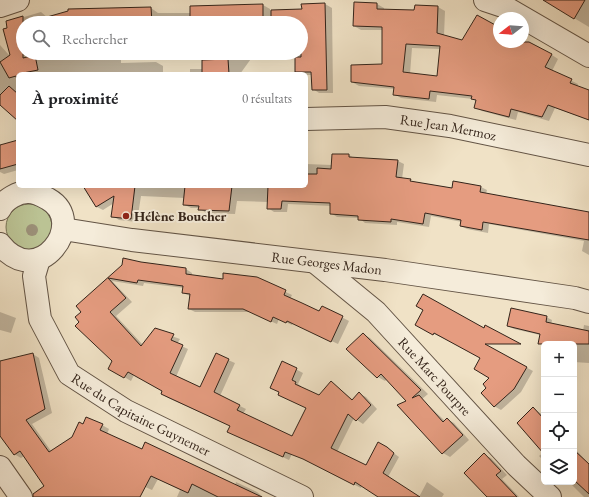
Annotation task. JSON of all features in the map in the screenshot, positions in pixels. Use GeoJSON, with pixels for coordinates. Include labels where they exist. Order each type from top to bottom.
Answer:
{"type":"FeatureCollection","features":[{"type":"Feature","properties":{"kind":"street"},"geometry":{"type":"LineString","coordinates":[[0,6],[18,0]]}},
{"type":"Feature","properties":{"kind":"street"},"geometry":{"type":"LineString","coordinates":[[485,0],[503,6],[589,56]]}},
{"type":"Feature","properties":{"kind":"street","name":"Rue Jean Mermoz"},"geometry":{"type":"LineString","coordinates":[[308,119],[385,117],[450,126],[589,155]]}},
{"type":"Feature","properties":{"kind":"street"},"geometry":{"type":"LineString","coordinates":[[0,207],[12,196],[41,190],[60,211],[63,229],[56,247],[47,255],[39,259],[26,260],[5,256]]}},
{"type":"Feature","properties":{"kind":"street","name":"Rue Georges Madon"},"geometry":{"type":"LineString","coordinates":[[63,229],[132,240],[392,271],[575,298],[589,302]]}},
{"type":"Feature","properties":{"kind":"street","name":"Rue du Capitaine Guynemer"},"geometry":{"type":"LineString","coordinates":[[39,259],[34,276],[40,319],[69,374],[126,411],[302,497]]}},
{"type":"Feature","properties":{"kind":"street","name":"Rue Marc Pourpre"},"geometry":{"type":"LineString","coordinates":[[315,262],[376,312],[516,465],[550,497]]}},
{"type":"Feature","properties":{"kind":"street"},"geometry":{"type":"LineString","coordinates":[[0,467],[21,497]]}},
{"type":"Feature","properties":{"kind":"green space"},"geometry":{"type":"Polygon","coordinates":[[[29,204],[42,208],[48,214],[52,227],[48,240],[42,246],[29,250],[16,246],[10,240],[6,227],[10,214],[16,208],[29,204]]]}},
{"type":"Feature","properties":{"kind":"building"},"geometry":{"type":"Polygon","coordinates":[[[543,0],[585,0],[574,19],[543,0]]]}},
{"type":"Feature","properties":{"kind":"building"},"geometry":{"type":"Polygon","coordinates":[[[354,2],[377,3],[377,9],[414,10],[415,5],[438,6],[437,33],[462,40],[477,15],[493,24],[493,48],[529,48],[529,42],[552,54],[545,67],[572,79],[570,83],[589,90],[589,120],[548,105],[542,117],[511,109],[509,117],[474,108],[476,100],[471,99],[472,96],[430,91],[429,99],[393,95],[394,87],[351,82],[351,65],[382,64],[382,27],[353,26],[354,2]],[[406,44],[403,72],[437,76],[440,46],[406,44]]]}},
{"type":"Feature","properties":{"kind":"building"},"geometry":{"type":"Polygon","coordinates":[[[325,3],[327,90],[312,90],[311,72],[295,72],[295,60],[308,60],[308,16],[271,16],[271,10],[302,9],[301,4],[325,3]]]}},
{"type":"Feature","properties":{"kind":"building"},"geometry":{"type":"Polygon","coordinates":[[[263,4],[263,16],[190,16],[190,6],[263,4]]]}},
{"type":"Feature","properties":{"kind":"building"},"geometry":{"type":"Polygon","coordinates":[[[151,7],[152,16],[50,16],[68,11],[68,9],[151,7]]]}},
{"type":"Feature","properties":{"kind":"building"},"geometry":{"type":"Polygon","coordinates":[[[16,18],[16,60],[36,60],[38,70],[16,72],[16,76],[9,78],[0,62],[10,55],[3,29],[7,28],[6,21],[16,18]]]}},
{"type":"Feature","properties":{"kind":"building"},"geometry":{"type":"Polygon","coordinates":[[[202,60],[228,60],[229,72],[202,72],[202,60]]]}},
{"type":"Feature","properties":{"kind":"building"},"geometry":{"type":"Polygon","coordinates":[[[9,86],[16,92],[16,119],[0,105],[0,95],[9,86]]]}},
{"type":"Feature","properties":{"kind":"building"},"geometry":{"type":"Polygon","coordinates":[[[16,141],[16,165],[0,169],[0,145],[16,141]]]}},
{"type":"Feature","properties":{"kind":"building"},"geometry":{"type":"Polygon","coordinates":[[[332,154],[349,154],[349,157],[398,160],[396,177],[411,179],[410,181],[452,188],[453,181],[481,186],[480,192],[589,212],[589,240],[483,222],[482,230],[460,226],[461,220],[425,213],[423,224],[391,219],[391,222],[358,220],[358,216],[330,214],[330,203],[282,201],[281,209],[267,209],[268,188],[308,188],[308,174],[317,174],[317,168],[331,169],[332,154]]]}},
{"type":"Feature","properties":{"kind":"building"},"geometry":{"type":"Polygon","coordinates":[[[84,188],[135,188],[131,219],[111,217],[114,196],[96,207],[84,188]]]}},
{"type":"Feature","properties":{"kind":"building"},"geometry":{"type":"Polygon","coordinates":[[[185,188],[232,188],[229,211],[198,210],[199,206],[183,205],[185,188]]]}},
{"type":"Feature","properties":{"kind":"building"},"geometry":{"type":"Polygon","coordinates":[[[123,258],[186,268],[186,274],[223,279],[223,273],[257,277],[286,290],[284,295],[319,311],[322,306],[343,316],[331,342],[287,321],[286,323],[273,317],[271,322],[243,309],[188,309],[190,294],[182,293],[183,286],[138,280],[137,283],[108,278],[126,298],[110,312],[141,346],[155,328],[174,334],[171,340],[183,345],[170,373],[200,387],[216,353],[229,359],[214,392],[240,405],[237,410],[292,436],[306,408],[278,395],[279,392],[270,388],[282,361],[297,368],[292,380],[296,382],[295,384],[319,395],[331,381],[352,400],[359,392],[371,405],[356,421],[348,414],[331,448],[366,465],[378,442],[394,453],[383,473],[420,497],[378,497],[355,482],[354,485],[303,459],[285,452],[283,457],[227,432],[230,426],[161,394],[162,391],[128,372],[124,378],[108,369],[112,361],[75,326],[79,322],[75,317],[81,312],[76,306],[122,265],[123,258]]]}},
{"type":"Feature","properties":{"kind":"building"},"geometry":{"type":"Polygon","coordinates":[[[423,294],[484,328],[485,325],[521,344],[485,344],[527,367],[514,389],[494,407],[481,393],[486,388],[483,384],[489,378],[474,369],[480,358],[434,333],[433,335],[415,325],[423,310],[416,306],[423,294]]]}},
{"type":"Feature","properties":{"kind":"building"},"geometry":{"type":"Polygon","coordinates":[[[511,308],[547,316],[546,322],[589,331],[589,344],[577,344],[577,341],[541,341],[541,344],[538,344],[540,334],[507,326],[511,308]]]}},
{"type":"Feature","properties":{"kind":"building"},"geometry":{"type":"Polygon","coordinates":[[[363,333],[421,390],[412,398],[419,395],[443,422],[447,418],[463,435],[442,454],[397,405],[406,401],[381,374],[377,378],[346,349],[363,333]]]}},
{"type":"Feature","properties":{"kind":"building"},"geometry":{"type":"Polygon","coordinates":[[[33,353],[45,409],[26,420],[49,452],[72,437],[79,422],[83,424],[86,417],[103,424],[100,430],[142,449],[145,442],[262,497],[218,497],[192,484],[188,493],[151,476],[140,497],[33,497],[33,494],[44,486],[20,451],[14,455],[0,436],[0,361],[33,353]]]}},
{"type":"Feature","properties":{"kind":"building"},"geometry":{"type":"Polygon","coordinates":[[[533,407],[541,416],[541,451],[517,423],[533,407]]]}},
{"type":"Feature","properties":{"kind":"building"},"geometry":{"type":"Polygon","coordinates":[[[484,453],[501,471],[496,475],[517,497],[487,497],[464,473],[484,453]]]}},
{"type":"Feature","properties":{"kind":"building"},"geometry":{"type":"Polygon","coordinates":[[[577,453],[589,464],[589,494],[577,483],[577,453]]]}},
{"type":"Feature","properties":{"kind":"place","name":"Hélène Boucher"},"geometry":{"type":"Point","coordinates":[126,216]}}]}
